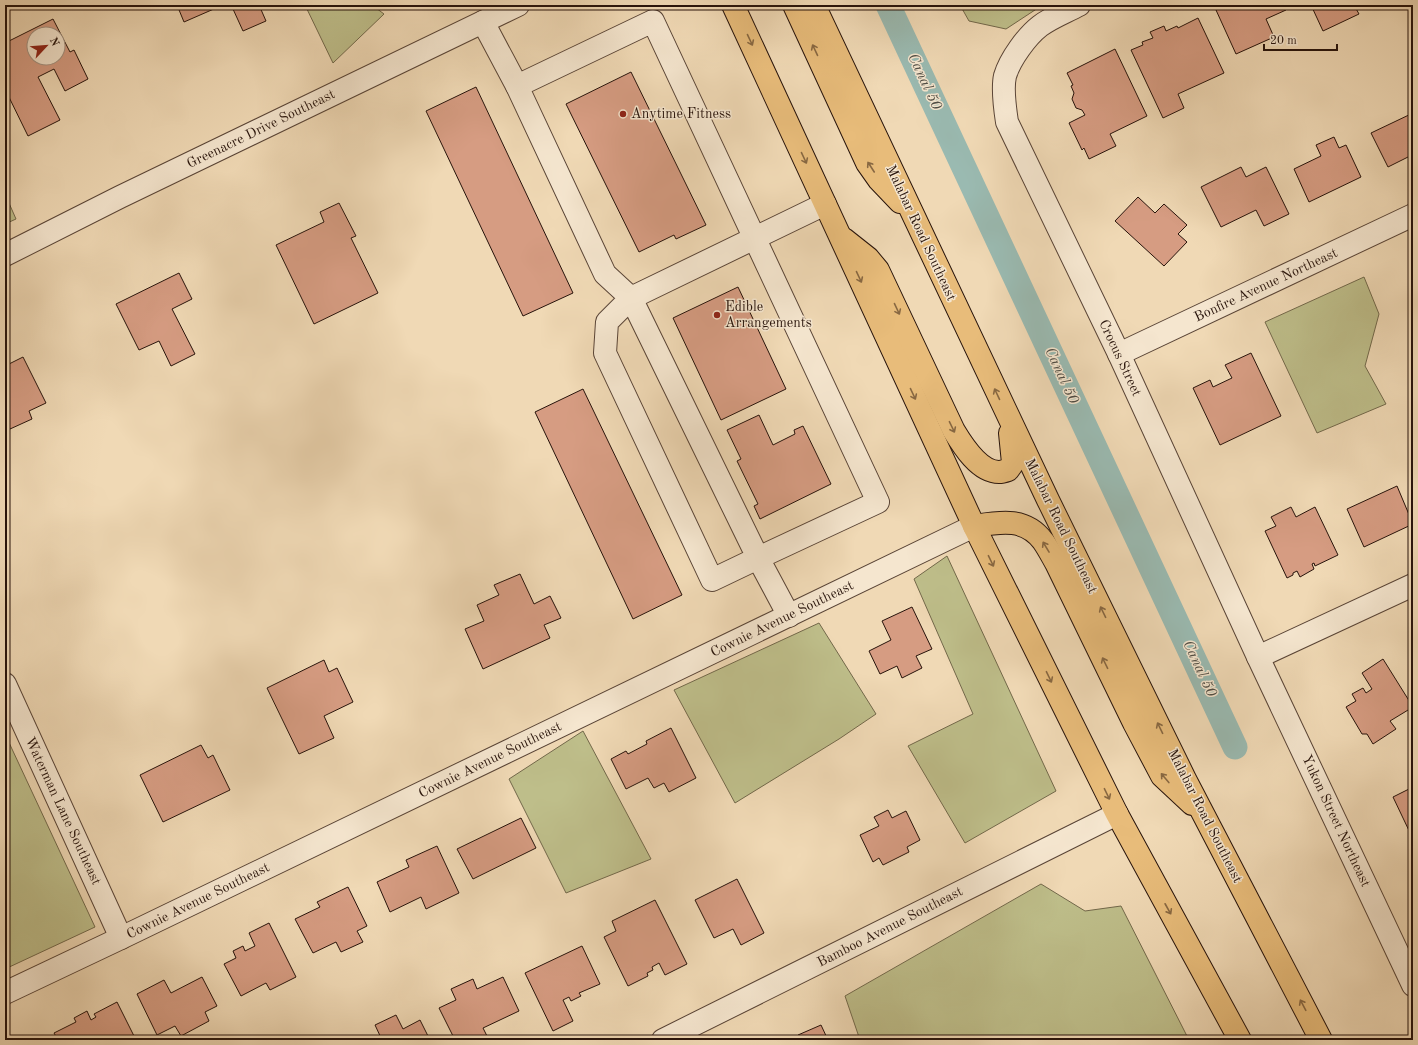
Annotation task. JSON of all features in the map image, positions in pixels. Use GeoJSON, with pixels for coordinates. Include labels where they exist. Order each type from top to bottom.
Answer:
{"type":"FeatureCollection","features":[{"type":"Feature","properties":{"kind":"main road"},"geometry":{"type":"LineString","coordinates":[[733,5],[974,526],[1117,814],[1240,1040]]}},
{"type":"Feature","properties":{"kind":"main road"},"geometry":{"type":"LineString","coordinates":[[794,5],[867,162],[879,180],[914,218]]}},
{"type":"Feature","properties":{"kind":"main road","name":"Malabar Road Southeast"},"geometry":{"type":"LineString","coordinates":[[814,5],[1007,416],[1185,779],[1321,1040]]}},
{"type":"Feature","properties":{"kind":"main road"},"geometry":{"type":"LineString","coordinates":[[840,236],[868,258],[878,270],[954,431],[967,452],[984,467],[998,472],[1008,470],[1013,463],[1007,416]]}},
{"type":"Feature","properties":{"kind":"main road"},"geometry":{"type":"LineString","coordinates":[[974,526],[997,522],[1016,523],[1034,532],[1043,541],[1056,563],[1134,723],[1162,776],[1203,814]]}},
{"type":"Feature","properties":{"kind":"street","name":"Greenacre Drive Southeast"},"geometry":{"type":"LineString","coordinates":[[5,256],[176,169],[518,5]]}},
{"type":"Feature","properties":{"kind":"street","name":"Crocus Street"},"geometry":{"type":"LineString","coordinates":[[1079,5],[1041,25],[1028,36],[1014,56],[1005,76],[1004,101],[1007,122],[1119,354],[1258,657]]}},
{"type":"Feature","properties":{"kind":"street"},"geometry":{"type":"LineString","coordinates":[[517,86],[653,21],[754,238],[878,502],[712,580],[605,353],[607,322],[631,298],[754,238],[825,204]]}},
{"type":"Feature","properties":{"kind":"street"},"geometry":{"type":"LineString","coordinates":[[483,22],[517,86],[605,274],[631,298],[758,558],[788,616]]}},
{"type":"Feature","properties":{"kind":"street","name":"Bonfire Avenue Northeast"},"geometry":{"type":"LineString","coordinates":[[1119,354],[1413,215]]}},
{"type":"Feature","properties":{"kind":"street","name":"Cownie Avenue Southeast"},"geometry":{"type":"LineString","coordinates":[[5,993],[974,526]]}},
{"type":"Feature","properties":{"kind":"street"},"geometry":{"type":"LineString","coordinates":[[1258,657],[1413,585]]}},
{"type":"Feature","properties":{"kind":"street","name":"Yukon Street Northeast"},"geometry":{"type":"LineString","coordinates":[[1258,657],[1413,985]]}},
{"type":"Feature","properties":{"kind":"street","name":"Waterman Lane Southeast"},"geometry":{"type":"LineString","coordinates":[[5,684],[121,938]]}},
{"type":"Feature","properties":{"kind":"street","name":"Bamboo Avenue Southeast"},"geometry":{"type":"LineString","coordinates":[[663,1040],[1117,814]]}},
{"type":"Feature","properties":{"kind":"green space"},"geometry":{"type":"Polygon","coordinates":[[[305,5],[372,5],[384,14],[333,63],[305,5]]]}},
{"type":"Feature","properties":{"kind":"green space"},"geometry":{"type":"Polygon","coordinates":[[[960,5],[1038,5],[1038,8],[1006,29],[969,21],[960,5]]]}},
{"type":"Feature","properties":{"kind":"green space"},"geometry":{"type":"Polygon","coordinates":[[[5,194],[16,219],[5,224],[5,194]]]}},
{"type":"Feature","properties":{"kind":"green space"},"geometry":{"type":"Polygon","coordinates":[[[1364,277],[1379,314],[1365,366],[1386,404],[1317,433],[1265,322],[1364,277]]]}},
{"type":"Feature","properties":{"kind":"green space"},"geometry":{"type":"Polygon","coordinates":[[[947,556],[1056,791],[965,843],[908,746],[973,714],[914,579],[947,556]]]}},
{"type":"Feature","properties":{"kind":"green space"},"geometry":{"type":"Polygon","coordinates":[[[819,623],[876,714],[839,739],[735,803],[674,690],[819,623]]]}},
{"type":"Feature","properties":{"kind":"green space"},"geometry":{"type":"Polygon","coordinates":[[[583,731],[651,859],[566,893],[509,779],[583,731]]]}},
{"type":"Feature","properties":{"kind":"green space"},"geometry":{"type":"Polygon","coordinates":[[[5,734],[95,927],[5,969],[5,734]]]}},
{"type":"Feature","properties":{"kind":"green space"},"geometry":{"type":"Polygon","coordinates":[[[1041,884],[1085,911],[1121,906],[1189,1040],[860,1040],[845,996],[1041,884]]]}},
{"type":"Feature","properties":{"kind":"building"},"geometry":{"type":"Polygon","coordinates":[[[177,5],[223,5],[184,22],[177,5]]]}},
{"type":"Feature","properties":{"kind":"building"},"geometry":{"type":"Polygon","coordinates":[[[240,5],[259,5],[266,21],[243,31],[233,9],[240,5]]]}},
{"type":"Feature","properties":{"kind":"building"},"geometry":{"type":"Polygon","coordinates":[[[1228,5],[1284,5],[1286,10],[1266,19],[1274,37],[1236,54],[1216,10],[1228,5]]]}},
{"type":"Feature","properties":{"kind":"building"},"geometry":{"type":"Polygon","coordinates":[[[1311,5],[1354,5],[1359,14],[1323,31],[1311,5]]]}},
{"type":"Feature","properties":{"kind":"building"},"geometry":{"type":"Polygon","coordinates":[[[1198,18],[1224,73],[1178,94],[1184,108],[1163,118],[1131,50],[1143,45],[1142,42],[1153,38],[1150,32],[1164,26],[1166,31],[1177,26],[1178,28],[1198,18]]]}},
{"type":"Feature","properties":{"kind":"building"},"geometry":{"type":"Polygon","coordinates":[[[53,19],[57,26],[39,26],[53,19]]]}},
{"type":"Feature","properties":{"kind":"building"},"geometry":{"type":"Polygon","coordinates":[[[26,32],[26,66],[66,66],[66,44],[70,52],[74,50],[88,79],[65,91],[54,69],[38,77],[60,120],[28,136],[5,89],[5,43],[26,32]]]}},
{"type":"Feature","properties":{"kind":"building"},"geometry":{"type":"Polygon","coordinates":[[[1115,49],[1147,116],[1110,134],[1116,146],[1089,159],[1084,148],[1082,150],[1069,123],[1085,115],[1082,110],[1076,108],[1072,99],[1074,93],[1071,86],[1073,85],[1067,73],[1115,49]]]}},
{"type":"Feature","properties":{"kind":"building"},"geometry":{"type":"Polygon","coordinates":[[[631,72],[706,225],[676,239],[674,235],[639,252],[566,104],[631,72]]]}},
{"type":"Feature","properties":{"kind":"building"},"geometry":{"type":"Polygon","coordinates":[[[476,87],[573,293],[523,316],[426,111],[476,87]]]}},
{"type":"Feature","properties":{"kind":"building"},"geometry":{"type":"Polygon","coordinates":[[[1413,113],[1413,145],[1409,148],[1412,155],[1388,167],[1371,133],[1413,113]]]}},
{"type":"Feature","properties":{"kind":"building"},"geometry":{"type":"Polygon","coordinates":[[[1334,137],[1339,148],[1346,145],[1361,177],[1309,202],[1294,169],[1321,156],[1316,145],[1334,137]]]}},
{"type":"Feature","properties":{"kind":"building"},"geometry":{"type":"Polygon","coordinates":[[[1241,167],[1246,177],[1266,167],[1289,214],[1264,226],[1256,210],[1221,227],[1201,187],[1241,167]]]}},
{"type":"Feature","properties":{"kind":"building"},"geometry":{"type":"Polygon","coordinates":[[[1138,197],[1155,213],[1164,204],[1187,225],[1178,234],[1187,242],[1164,266],[1115,221],[1138,197]]]}},
{"type":"Feature","properties":{"kind":"building"},"geometry":{"type":"Polygon","coordinates":[[[339,203],[356,236],[351,238],[378,293],[314,324],[276,245],[324,222],[320,212],[339,203]]]}},
{"type":"Feature","properties":{"kind":"building"},"geometry":{"type":"Polygon","coordinates":[[[179,273],[192,299],[172,309],[195,354],[171,366],[159,341],[139,350],[116,304],[179,273]]]}},
{"type":"Feature","properties":{"kind":"building"},"geometry":{"type":"Polygon","coordinates":[[[738,287],[786,389],[721,420],[673,318],[738,287]]]}},
{"type":"Feature","properties":{"kind":"building"},"geometry":{"type":"Polygon","coordinates":[[[1251,353],[1281,416],[1220,445],[1193,388],[1210,380],[1213,387],[1232,378],[1225,365],[1251,353]]]}},
{"type":"Feature","properties":{"kind":"building"},"geometry":{"type":"Polygon","coordinates":[[[23,357],[46,403],[29,411],[32,419],[10,429],[5,419],[5,366],[23,357]]]}},
{"type":"Feature","properties":{"kind":"building"},"geometry":{"type":"Polygon","coordinates":[[[583,389],[682,595],[633,619],[535,412],[583,389]]]}},
{"type":"Feature","properties":{"kind":"building"},"geometry":{"type":"Polygon","coordinates":[[[759,415],[773,445],[795,434],[794,430],[803,426],[831,484],[760,519],[754,506],[758,504],[737,461],[741,459],[727,430],[759,415]]]}},
{"type":"Feature","properties":{"kind":"building"},"geometry":{"type":"Polygon","coordinates":[[[1397,486],[1413,524],[1364,547],[1347,509],[1397,486]]]}},
{"type":"Feature","properties":{"kind":"building"},"geometry":{"type":"Polygon","coordinates":[[[1291,507],[1296,517],[1315,507],[1338,555],[1315,566],[1314,563],[1312,564],[1314,569],[1300,577],[1297,571],[1287,578],[1265,531],[1276,526],[1271,517],[1291,507]]]}},
{"type":"Feature","properties":{"kind":"building"},"geometry":{"type":"Polygon","coordinates":[[[520,574],[534,604],[550,596],[561,618],[544,625],[550,638],[483,669],[465,629],[484,621],[477,605],[499,595],[494,585],[520,574]]]}},
{"type":"Feature","properties":{"kind":"building"},"geometry":{"type":"Polygon","coordinates":[[[912,607],[932,649],[916,656],[922,668],[902,678],[897,666],[880,674],[869,651],[891,640],[882,621],[912,607]]]}},
{"type":"Feature","properties":{"kind":"building"},"geometry":{"type":"Polygon","coordinates":[[[1383,659],[1413,707],[1390,721],[1396,729],[1373,744],[1367,734],[1362,734],[1346,707],[1356,701],[1352,694],[1363,688],[1366,693],[1372,689],[1362,673],[1383,659]]]}},
{"type":"Feature","properties":{"kind":"building"},"geometry":{"type":"Polygon","coordinates":[[[324,660],[329,672],[337,668],[353,702],[324,716],[334,738],[299,754],[267,688],[324,660]]]}},
{"type":"Feature","properties":{"kind":"building"},"geometry":{"type":"Polygon","coordinates":[[[671,728],[696,778],[669,792],[664,783],[654,788],[648,778],[626,789],[611,759],[626,751],[628,754],[647,744],[646,741],[671,728]]]}},
{"type":"Feature","properties":{"kind":"building"},"geometry":{"type":"Polygon","coordinates":[[[201,745],[208,758],[213,755],[230,790],[163,822],[140,775],[201,745]]]}},
{"type":"Feature","properties":{"kind":"building"},"geometry":{"type":"Polygon","coordinates":[[[1413,787],[1413,839],[1393,797],[1413,787]]]}},
{"type":"Feature","properties":{"kind":"building"},"geometry":{"type":"Polygon","coordinates":[[[888,810],[892,818],[906,811],[920,840],[907,847],[909,852],[883,865],[879,858],[873,862],[860,835],[879,826],[874,817],[888,810]]]}},
{"type":"Feature","properties":{"kind":"building"},"geometry":{"type":"Polygon","coordinates":[[[521,818],[536,848],[473,879],[457,849],[521,818]]]}},
{"type":"Feature","properties":{"kind":"building"},"geometry":{"type":"Polygon","coordinates":[[[437,846],[459,893],[426,909],[421,897],[390,912],[377,882],[409,867],[406,860],[437,846]]]}},
{"type":"Feature","properties":{"kind":"building"},"geometry":{"type":"Polygon","coordinates":[[[737,879],[764,933],[741,945],[733,929],[714,938],[695,900],[737,879]]]}},
{"type":"Feature","properties":{"kind":"building"},"geometry":{"type":"Polygon","coordinates":[[[348,887],[367,926],[357,931],[363,942],[341,952],[336,942],[313,953],[295,919],[320,907],[317,902],[348,887]]]}},
{"type":"Feature","properties":{"kind":"building"},"geometry":{"type":"Polygon","coordinates":[[[655,900],[687,964],[665,975],[659,963],[652,967],[653,970],[647,973],[648,976],[628,986],[604,937],[616,931],[612,921],[655,900]]]}},
{"type":"Feature","properties":{"kind":"building"},"geometry":{"type":"Polygon","coordinates":[[[269,923],[296,977],[270,990],[266,983],[241,996],[224,964],[236,958],[233,951],[243,946],[245,951],[255,946],[249,933],[269,923]]]}},
{"type":"Feature","properties":{"kind":"building"},"geometry":{"type":"Polygon","coordinates":[[[582,946],[600,984],[579,993],[581,996],[571,1001],[569,997],[563,1000],[573,1021],[553,1031],[525,973],[582,946]]]}},
{"type":"Feature","properties":{"kind":"building"},"geometry":{"type":"Polygon","coordinates":[[[202,977],[217,1006],[205,1012],[209,1021],[181,1036],[175,1026],[157,1035],[137,994],[164,980],[171,993],[202,977]]]}},
{"type":"Feature","properties":{"kind":"building"},"geometry":{"type":"Polygon","coordinates":[[[503,977],[519,1011],[483,1028],[489,1040],[455,1040],[439,1008],[456,1000],[451,989],[473,979],[477,989],[503,977]]]}},
{"type":"Feature","properties":{"kind":"building"},"geometry":{"type":"Polygon","coordinates":[[[117,1002],[136,1040],[58,1040],[54,1033],[76,1022],[74,1018],[87,1011],[91,1020],[96,1017],[94,1014],[117,1002]]]}},
{"type":"Feature","properties":{"kind":"building"},"geometry":{"type":"Polygon","coordinates":[[[396,1015],[403,1029],[420,1020],[430,1040],[382,1040],[375,1025],[396,1015]]]}},
{"type":"Feature","properties":{"kind":"building"},"geometry":{"type":"Polygon","coordinates":[[[821,1025],[828,1040],[798,1040],[800,1039],[798,1035],[821,1025]]]}},
{"type":"Feature","properties":{"kind":"waterway","name":"Canal 50"},"geometry":{"type":"LineString","coordinates":[[888,5],[1235,747]]}},
{"type":"Feature","properties":{"kind":"place","name":"Anytime Fitness"},"geometry":{"type":"Point","coordinates":[623,114]}},
{"type":"Feature","properties":{"kind":"place","name":"Edible Arrangements"},"geometry":{"type":"Point","coordinates":[717,315]}}]}
